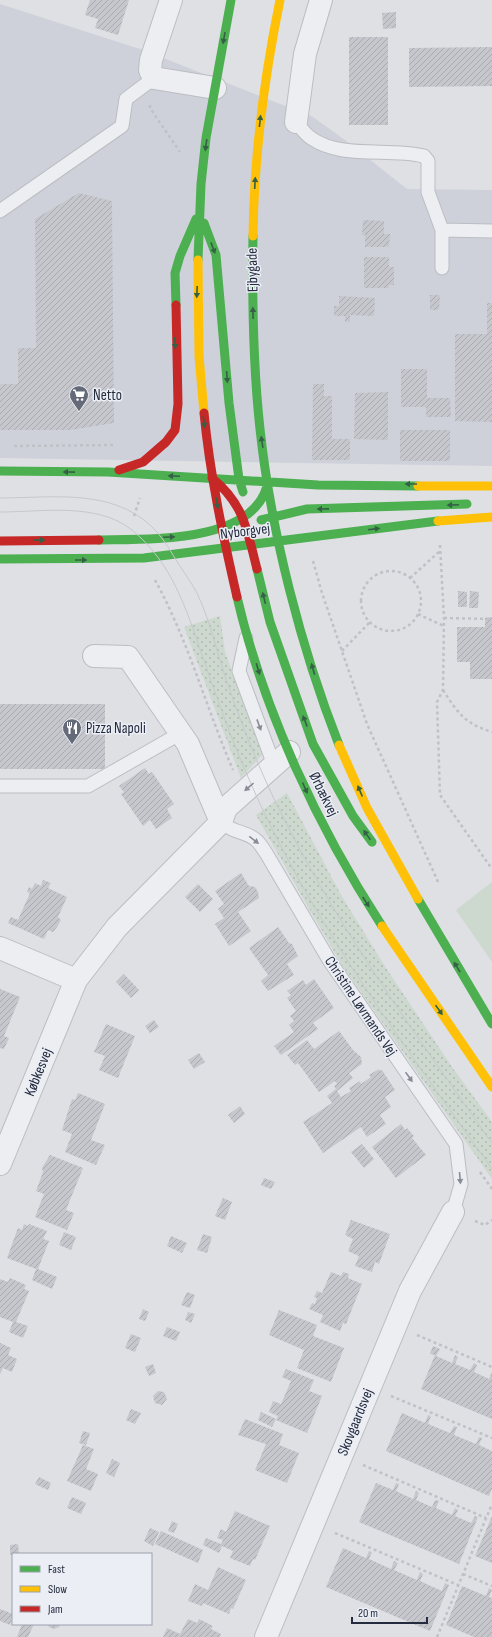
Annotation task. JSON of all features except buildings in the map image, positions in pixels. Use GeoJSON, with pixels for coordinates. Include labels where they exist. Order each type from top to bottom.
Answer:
{"type":"FeatureCollection","features":[{"type":"Feature","properties":{"kind":"main road"},"geometry":{"type":"LineString","coordinates":[[231,0],[215,88],[202,182],[200,211],[197,319],[201,403],[212,478],[229,493],[265,532],[280,541],[297,616],[315,676],[336,735],[367,808],[445,948],[492,1024]]}},
{"type":"Feature","properties":{"kind":"main road","name":"Ejbygade"},"geometry":{"type":"LineString","coordinates":[[280,0],[264,86],[256,160],[252,246],[254,343],[260,430],[274,516],[280,541]]}},
{"type":"Feature","properties":{"kind":"main road"},"geometry":{"type":"LineString","coordinates":[[108,472],[126,469],[142,462],[166,442],[175,430],[178,404],[174,290],[175,273],[185,242],[200,211]]}},
{"type":"Feature","properties":{"kind":"main road"},"geometry":{"type":"LineString","coordinates":[[200,211],[216,255],[229,403],[239,480],[247,514],[247,528],[270,622],[313,744],[354,816],[375,847]]}},
{"type":"Feature","properties":{"kind":"main road"},"geometry":{"type":"LineString","coordinates":[[0,471],[108,472],[340,485],[492,486]]}},
{"type":"Feature","properties":{"kind":"main road","name":"Ørbækvej"},"geometry":{"type":"LineString","coordinates":[[212,478],[221,528],[247,634],[261,678],[282,758],[314,808],[362,895],[409,968],[492,1087]]}},
{"type":"Feature","properties":{"kind":"main road"},"geometry":{"type":"LineString","coordinates":[[0,541],[131,539],[194,535],[221,528],[247,514],[266,493],[268,481]]}},
{"type":"Feature","properties":{"kind":"main road"},"geometry":{"type":"LineString","coordinates":[[226,548],[247,528],[257,522],[274,516],[322,508],[368,509],[477,503]]}},
{"type":"Feature","properties":{"kind":"main road","name":"Nyborgvej"},"geometry":{"type":"LineString","coordinates":[[0,560],[144,558],[437,521],[492,517]]}},
{"type":"Feature","properties":{"kind":"main road"},"geometry":{"type":"LineString","coordinates":[[388,866],[445,948]]}},
{"type":"Feature","properties":{"kind":"street"},"geometry":{"type":"LineString","coordinates":[[171,0],[151,60],[150,70],[154,78],[215,88]]}},
{"type":"Feature","properties":{"kind":"street"},"geometry":{"type":"LineString","coordinates":[[296,122],[305,54],[321,0]]}},
{"type":"Feature","properties":{"kind":"street"},"geometry":{"type":"LineString","coordinates":[[94,656],[128,657],[188,744],[221,822]]}},
{"type":"Feature","properties":{"kind":"street"},"geometry":{"type":"LineString","coordinates":[[0,948],[76,980],[117,928],[221,822],[226,808],[242,792],[282,758]]}},
{"type":"Feature","properties":{"kind":"street","name":"Købkesvej"},"geometry":{"type":"LineString","coordinates":[[0,1164],[76,980]]}},
{"type":"Feature","properties":{"kind":"street","name":"Skovgaardsvej"},"geometry":{"type":"LineString","coordinates":[[266,1637],[410,1291],[453,1212]]}},
{"type":"Feature","properties":{"kind":"lane"},"geometry":{"type":"LineString","coordinates":[[0,211],[122,126],[126,99],[154,78]]}},
{"type":"Feature","properties":{"kind":"lane"},"geometry":{"type":"LineString","coordinates":[[296,122],[310,138],[340,149],[424,156],[428,161],[428,192],[442,230],[442,268]]}},
{"type":"Feature","properties":{"kind":"lane"},"geometry":{"type":"LineString","coordinates":[[442,230],[492,231]]}},
{"type":"Feature","properties":{"kind":"lane"},"geometry":{"type":"LineString","coordinates":[[247,634],[239,671],[282,758]]}},
{"type":"Feature","properties":{"kind":"lane"},"geometry":{"type":"LineString","coordinates":[[0,786],[88,786],[181,733]]}},
{"type":"Feature","properties":{"kind":"lane","name":"Christine Løvmands Vej"},"geometry":{"type":"LineString","coordinates":[[221,822],[229,830],[243,833],[256,840],[266,853],[329,960],[456,1144],[461,1184],[453,1212]]}},
{"type":"Feature","properties":{"kind":"path"},"geometry":{"type":"LineString","coordinates":[[154,78],[150,108],[202,182]]}},
{"type":"Feature","properties":{"kind":"path"},"geometry":{"type":"LineString","coordinates":[[131,539],[130,529],[148,474]]}},
{"type":"Feature","properties":{"kind":"path"},"geometry":{"type":"LineString","coordinates":[[437,521],[444,618],[443,690],[437,702],[440,795],[492,869]]}},
{"type":"Feature","properties":{"kind":"path"},"geometry":{"type":"LineString","coordinates":[[410,578],[440,551]]}},
{"type":"Feature","properties":{"kind":"path"},"geometry":{"type":"LineString","coordinates":[[144,558],[167,601],[188,648],[203,694],[242,792]]}},
{"type":"Feature","properties":{"kind":"path"},"geometry":{"type":"LineString","coordinates":[[392,571],[402,573],[410,578],[417,586],[420,596],[418,614],[410,623],[402,628],[392,631],[382,629],[370,622],[362,610],[361,601],[362,592],[366,583],[382,572],[392,571]]}},
{"type":"Feature","properties":{"kind":"path"},"geometry":{"type":"LineString","coordinates":[[418,614],[444,626]]}},
{"type":"Feature","properties":{"kind":"path"},"geometry":{"type":"LineString","coordinates":[[444,618],[492,619]]}},
{"type":"Feature","properties":{"kind":"path"},"geometry":{"type":"LineString","coordinates":[[342,651],[370,622]]}},
{"type":"Feature","properties":{"kind":"path"},"geometry":{"type":"LineString","coordinates":[[443,690],[459,715],[481,729],[492,732]]}},
{"type":"Feature","properties":{"kind":"path"},"geometry":{"type":"LineString","coordinates":[[395,1326],[492,1367]]}},
{"type":"Feature","properties":{"kind":"path"},"geometry":{"type":"LineString","coordinates":[[370,1387],[492,1438]]}},
{"type":"Feature","properties":{"kind":"path"},"geometry":{"type":"LineString","coordinates":[[342,1456],[486,1518]]}},
{"type":"Feature","properties":{"kind":"path"},"geometry":{"type":"LineString","coordinates":[[436,1637],[492,1505]]}},
{"type":"Feature","properties":{"kind":"path"},"geometry":{"type":"LineString","coordinates":[[313,1524],[458,1585]]}},
{"type":"Feature","properties":{"kind":"path"},"geometry":{"type":"LineString","coordinates":[[463,1574],[492,1586]]}},
{"type":"Feature","properties":{"kind":"shaded area"},"geometry":{"type":"Polygon","coordinates":[[[0,4],[143,50],[313,117],[407,189],[492,190],[492,466],[0,458],[0,4]]]}},
{"type":"Feature","properties":{"kind":"shaded area"},"geometry":{"type":"Polygon","coordinates":[[[220,616],[225,652],[262,751],[262,755],[241,778],[184,627],[220,616]]]}},
{"type":"Feature","properties":{"kind":"shaded area"},"geometry":{"type":"Polygon","coordinates":[[[287,793],[341,895],[384,965],[452,1067],[492,1122],[492,1179],[342,965],[256,815],[287,793]]]}},
{"type":"Feature","properties":{"kind":"shaded area"},"geometry":{"type":"Polygon","coordinates":[[[492,882],[492,962],[456,910],[492,882]]]}},
{"type":"Feature","properties":{"kind":"tram line"},"geometry":{"type":"LineString","coordinates":[[0,498],[79,498],[98,500],[116,505],[134,513],[150,525],[168,546],[197,593],[241,722],[269,789],[285,821],[331,905],[356,945],[382,985],[492,1143]]}},
{"type":"Feature","properties":{"kind":"tram line"},"geometry":{"type":"LineString","coordinates":[[0,512],[69,510],[103,515],[118,521],[132,530],[158,557],[176,587],[190,620],[219,704],[244,768],[259,802],[293,869],[338,946],[388,1022],[492,1169]]}},
{"type":"Feature","properties":{"kind":"traffic: fast"},"geometry":{"type":"LineString","coordinates":[[198,260],[201,184],[206,138],[231,0]]}},
{"type":"Feature","properties":{"kind":"traffic: fast"},"geometry":{"type":"LineString","coordinates":[[176,305],[175,273],[180,256],[196,219]]}},
{"type":"Feature","properties":{"kind":"traffic: fast"},"geometry":{"type":"LineString","coordinates":[[204,223],[216,255],[229,403],[239,479],[243,492]]}},
{"type":"Feature","properties":{"kind":"traffic: fast"},"geometry":{"type":"LineString","coordinates":[[253,236],[254,357],[265,468],[289,589],[312,669],[339,745]]}},
{"type":"Feature","properties":{"kind":"traffic: fast"},"geometry":{"type":"LineString","coordinates":[[0,471],[108,472],[318,485],[418,486]]}},
{"type":"Feature","properties":{"kind":"traffic: fast"},"geometry":{"type":"LineString","coordinates":[[99,540],[171,538],[198,534],[223,527],[244,517],[260,502],[268,481]]}},
{"type":"Feature","properties":{"kind":"traffic: fast"},"geometry":{"type":"LineString","coordinates":[[261,520],[307,509],[467,504]]}},
{"type":"Feature","properties":{"kind":"traffic: fast"},"geometry":{"type":"LineString","coordinates":[[0,559],[144,558],[438,521]]}},
{"type":"Feature","properties":{"kind":"traffic: fast"},"geometry":{"type":"LineString","coordinates":[[257,569],[270,622],[313,744],[353,816],[372,842]]}},
{"type":"Feature","properties":{"kind":"traffic: fast"},"geometry":{"type":"LineString","coordinates":[[237,597],[248,640],[262,683],[296,768],[336,849],[382,926]]}},
{"type":"Feature","properties":{"kind":"traffic: fast"},"geometry":{"type":"LineString","coordinates":[[418,899],[492,1024]]}},
{"type":"Feature","properties":{"kind":"traffic: slow"},"geometry":{"type":"LineString","coordinates":[[253,236],[255,177],[261,118],[269,59],[280,0]]}},
{"type":"Feature","properties":{"kind":"traffic: slow"},"geometry":{"type":"LineString","coordinates":[[198,260],[199,356],[204,413]]}},
{"type":"Feature","properties":{"kind":"traffic: slow"},"geometry":{"type":"LineString","coordinates":[[418,486],[492,486]]}},
{"type":"Feature","properties":{"kind":"traffic: slow"},"geometry":{"type":"LineString","coordinates":[[438,521],[492,517]]}},
{"type":"Feature","properties":{"kind":"traffic: slow"},"geometry":{"type":"LineString","coordinates":[[339,745],[367,808],[418,899]]}},
{"type":"Feature","properties":{"kind":"traffic: slow"},"geometry":{"type":"LineString","coordinates":[[382,926],[492,1087]]}},
{"type":"Feature","properties":{"kind":"traffic: jam"},"geometry":{"type":"LineString","coordinates":[[119,470],[143,462],[166,442],[175,430],[178,404],[176,305]]}},
{"type":"Feature","properties":{"kind":"traffic: jam"},"geometry":{"type":"LineString","coordinates":[[204,413],[218,505],[237,597]]}},
{"type":"Feature","properties":{"kind":"traffic: jam"},"geometry":{"type":"LineString","coordinates":[[212,478],[232,498],[243,519],[257,569]]}},
{"type":"Feature","properties":{"kind":"traffic: jam"},"geometry":{"type":"LineString","coordinates":[[0,541],[99,540]]}},
{"type":"Feature","properties":{"kind":"place","name":"Netto"},"geometry":{"type":"Point","coordinates":[79,412]}},
{"type":"Feature","properties":{"kind":"place","name":"Pizza Napoli"},"geometry":{"type":"Point","coordinates":[72,745]}}]}
